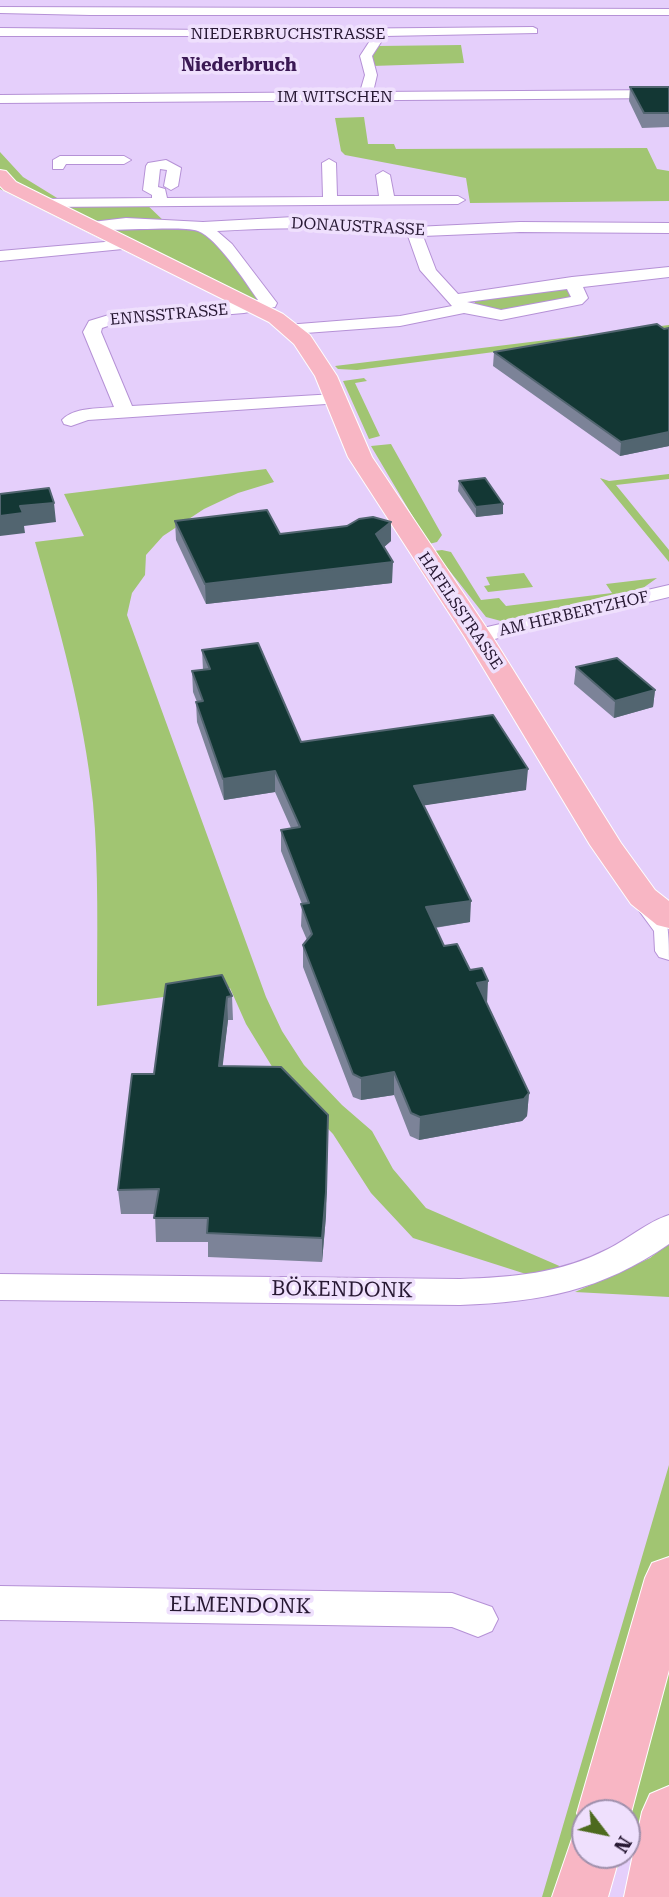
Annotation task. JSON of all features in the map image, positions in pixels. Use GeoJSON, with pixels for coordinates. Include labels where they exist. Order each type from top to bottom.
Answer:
{"type":"FeatureCollection","features":[{"type":"Feature","properties":{"kind":"main road","name":"HAFELSSTRASSE"},"geometry":{"type":"LineString","coordinates":[[3,183],[254,307],[292,329],[326,376],[360,457],[478,636],[606,845],[643,897],[669,918]]}},
{"type":"Feature","properties":{"kind":"main road"},"geometry":{"type":"LineString","coordinates":[[608,1799],[669,1578]]}},
{"type":"Feature","properties":{"kind":"main road"},"geometry":{"type":"LineString","coordinates":[[652,1897],[669,1812]]}},
{"type":"Feature","properties":{"kind":"main road"},"geometry":{"type":"LineString","coordinates":[[580,1897],[588,1869]]}},
{"type":"Feature","properties":{"kind":"street"},"geometry":{"type":"LineString","coordinates":[[90,12],[99,0]]}},
{"type":"Feature","properties":{"kind":"street"},"geometry":{"type":"LineString","coordinates":[[327,34],[340,6]]}},
{"type":"Feature","properties":{"kind":"street"},"geometry":{"type":"LineString","coordinates":[[0,10],[90,12],[340,6],[669,12]]}},
{"type":"Feature","properties":{"kind":"street"},"geometry":{"type":"LineString","coordinates":[[572,12],[576,30]]}},
{"type":"Feature","properties":{"kind":"street","name":"NIEDERBRUCHSTRASSE"},"geometry":{"type":"LineString","coordinates":[[0,32],[327,34],[545,31]]}},
{"type":"Feature","properties":{"kind":"street"},"geometry":{"type":"LineString","coordinates":[[366,96],[371,75],[366,56],[381,33]]}},
{"type":"Feature","properties":{"kind":"street","name":"IM WITSCHEN"},"geometry":{"type":"LineString","coordinates":[[0,99],[669,94]]}},
{"type":"Feature","properties":{"kind":"street"},"geometry":{"type":"LineString","coordinates":[[58,166],[60,160],[124,158],[129,163],[124,190]]}},
{"type":"Feature","properties":{"kind":"street"},"geometry":{"type":"LineString","coordinates":[[329,163],[330,202]]}},
{"type":"Feature","properties":{"kind":"street"},"geometry":{"type":"LineString","coordinates":[[159,202],[160,192],[150,190],[153,166],[166,164],[174,168],[171,186]]}},
{"type":"Feature","properties":{"kind":"street"},"geometry":{"type":"LineString","coordinates":[[383,175],[387,201]]}},
{"type":"Feature","properties":{"kind":"street"},"geometry":{"type":"LineString","coordinates":[[43,203],[124,190],[159,202],[387,201],[437,195],[458,200]]}},
{"type":"Feature","properties":{"kind":"street","name":"DONAUSTRASSE"},"geometry":{"type":"LineString","coordinates":[[89,226],[126,223],[203,226],[321,223],[366,225],[415,232],[520,227],[669,228]]}},
{"type":"Feature","properties":{"kind":"street"},"geometry":{"type":"LineString","coordinates":[[203,226],[227,247],[267,297],[269,303],[254,307]]}},
{"type":"Feature","properties":{"kind":"street"},"geometry":{"type":"LineString","coordinates":[[415,232],[420,257],[432,278],[459,304],[502,315],[576,301],[580,298],[572,282],[669,272]]}},
{"type":"Feature","properties":{"kind":"street"},"geometry":{"type":"LineString","coordinates":[[0,256],[128,245]]}},
{"type":"Feature","properties":{"kind":"street"},"geometry":{"type":"LineString","coordinates":[[292,329],[327,328],[421,317],[459,304]]}},
{"type":"Feature","properties":{"kind":"street","name":"ENNSSTRASSE"},"geometry":{"type":"LineString","coordinates":[[125,412],[92,332],[95,325],[112,319],[254,307]]}},
{"type":"Feature","properties":{"kind":"street"},"geometry":{"type":"LineString","coordinates":[[71,420],[85,415],[335,399]]}},
{"type":"Feature","properties":{"kind":"street","name":"AM HERBERTZHOF"},"geometry":{"type":"LineString","coordinates":[[478,636],[669,591]]}},
{"type":"Feature","properties":{"kind":"street"},"geometry":{"type":"LineString","coordinates":[[643,897],[668,930],[669,951]]}},
{"type":"Feature","properties":{"kind":"street","name":"BÖKENDONK"},"geometry":{"type":"LineString","coordinates":[[0,1287],[460,1292],[533,1288],[606,1266],[653,1240],[669,1227]]}},
{"type":"Feature","properties":{"kind":"street","name":"ELMENDONK"},"geometry":{"type":"LineString","coordinates":[[0,1603],[452,1609],[478,1619]]}},
{"type":"Feature","properties":{"kind":"green space"},"geometry":{"type":"Polygon","coordinates":[[[461,45],[464,63],[372,66],[370,56],[378,46],[461,45]]]}},
{"type":"Feature","properties":{"kind":"green space"},"geometry":{"type":"Polygon","coordinates":[[[364,117],[368,144],[394,144],[396,149],[647,148],[657,169],[669,171],[669,201],[470,203],[466,178],[345,155],[341,151],[335,118],[364,117]]]}},
{"type":"Feature","properties":{"kind":"green space"},"geometry":{"type":"Polygon","coordinates":[[[0,152],[23,177],[62,201],[143,201],[166,223],[206,225],[269,306],[252,314],[0,189],[0,152]]]}},
{"type":"Feature","properties":{"kind":"green space"},"geometry":{"type":"Polygon","coordinates":[[[566,286],[574,298],[500,311],[473,305],[477,299],[566,286]]]}},
{"type":"Feature","properties":{"kind":"green space"},"geometry":{"type":"Polygon","coordinates":[[[669,325],[669,329],[357,370],[338,369],[335,366],[669,325]]]}},
{"type":"Feature","properties":{"kind":"green space"},"geometry":{"type":"Polygon","coordinates":[[[364,378],[367,381],[355,383],[380,436],[369,439],[343,381],[364,378]]]}},
{"type":"Feature","properties":{"kind":"green space"},"geometry":{"type":"Polygon","coordinates":[[[391,444],[442,535],[437,542],[429,544],[371,446],[391,444]]]}},
{"type":"Feature","properties":{"kind":"green space"},"geometry":{"type":"Polygon","coordinates":[[[266,469],[274,482],[238,493],[204,509],[163,536],[146,555],[145,575],[132,593],[127,615],[266,997],[282,1031],[304,1065],[342,1105],[372,1131],[393,1169],[426,1208],[564,1268],[526,1274],[413,1238],[371,1193],[333,1134],[279,1078],[246,1024],[230,988],[97,1006],[96,853],[89,770],[70,671],[35,542],[84,536],[64,494],[266,469]]]}},
{"type":"Feature","properties":{"kind":"green space"},"geometry":{"type":"Polygon","coordinates":[[[669,474],[669,479],[616,485],[669,550],[669,562],[600,478],[609,481],[669,474]]]}},
{"type":"Feature","properties":{"kind":"green space"},"geometry":{"type":"Polygon","coordinates":[[[434,551],[451,552],[481,600],[499,598],[506,606],[612,593],[606,584],[657,578],[643,588],[501,621],[486,617],[434,551]]]}},
{"type":"Feature","properties":{"kind":"green space"},"geometry":{"type":"Polygon","coordinates":[[[524,573],[533,587],[488,592],[484,586],[490,585],[486,577],[524,573]]]}},
{"type":"Feature","properties":{"kind":"green space"},"geometry":{"type":"Polygon","coordinates":[[[669,1243],[669,1297],[575,1292],[650,1258],[669,1243]]]}},
{"type":"Feature","properties":{"kind":"green space"},"geometry":{"type":"Polygon","coordinates":[[[669,1465],[669,1788],[641,1831],[641,1799],[571,1799],[571,1869],[617,1869],[598,1897],[542,1897],[669,1465]]]}},
{"type":"Feature","properties":{"kind":"building"},"geometry":{"type":"Polygon","coordinates":[[[630,87],[669,87],[669,113],[644,113],[630,87]]]}},
{"type":"Feature","properties":{"kind":"building"},"geometry":{"type":"Polygon","coordinates":[[[657,324],[664,329],[669,328],[669,432],[621,442],[494,352],[657,324]]]}},
{"type":"Feature","properties":{"kind":"building"},"geometry":{"type":"Polygon","coordinates":[[[485,478],[503,504],[476,507],[459,481],[485,478]]]}},
{"type":"Feature","properties":{"kind":"building"},"geometry":{"type":"Polygon","coordinates":[[[49,488],[54,503],[20,506],[23,513],[0,516],[0,494],[49,488]]]}},
{"type":"Feature","properties":{"kind":"building"},"geometry":{"type":"Polygon","coordinates":[[[267,510],[280,534],[347,526],[359,519],[373,517],[391,522],[376,534],[393,562],[205,584],[175,521],[267,510]]]}},
{"type":"Feature","properties":{"kind":"building"},"geometry":{"type":"Polygon","coordinates":[[[258,643],[301,742],[493,715],[528,769],[414,786],[471,901],[426,907],[444,946],[457,944],[470,970],[482,968],[488,981],[477,983],[529,1093],[524,1099],[420,1117],[411,1113],[394,1072],[361,1078],[353,1074],[303,945],[312,934],[301,904],[309,903],[281,830],[300,827],[275,771],[223,779],[196,702],[203,701],[192,671],[210,669],[202,650],[258,643]]]}},
{"type":"Feature","properties":{"kind":"building"},"geometry":{"type":"Polygon","coordinates":[[[617,658],[655,690],[615,701],[576,667],[617,658]]]}},
{"type":"Feature","properties":{"kind":"building"},"geometry":{"type":"Polygon","coordinates":[[[222,975],[232,996],[227,997],[219,1066],[281,1067],[328,1115],[322,1238],[207,1233],[208,1218],[154,1218],[159,1189],[118,1190],[132,1074],[154,1074],[166,984],[222,975]]]}},
{"type":"Feature","properties":{"kind":"district","name":"Niederbruch"},"geometry":{"type":"Point","coordinates":[239,66]}}]}
